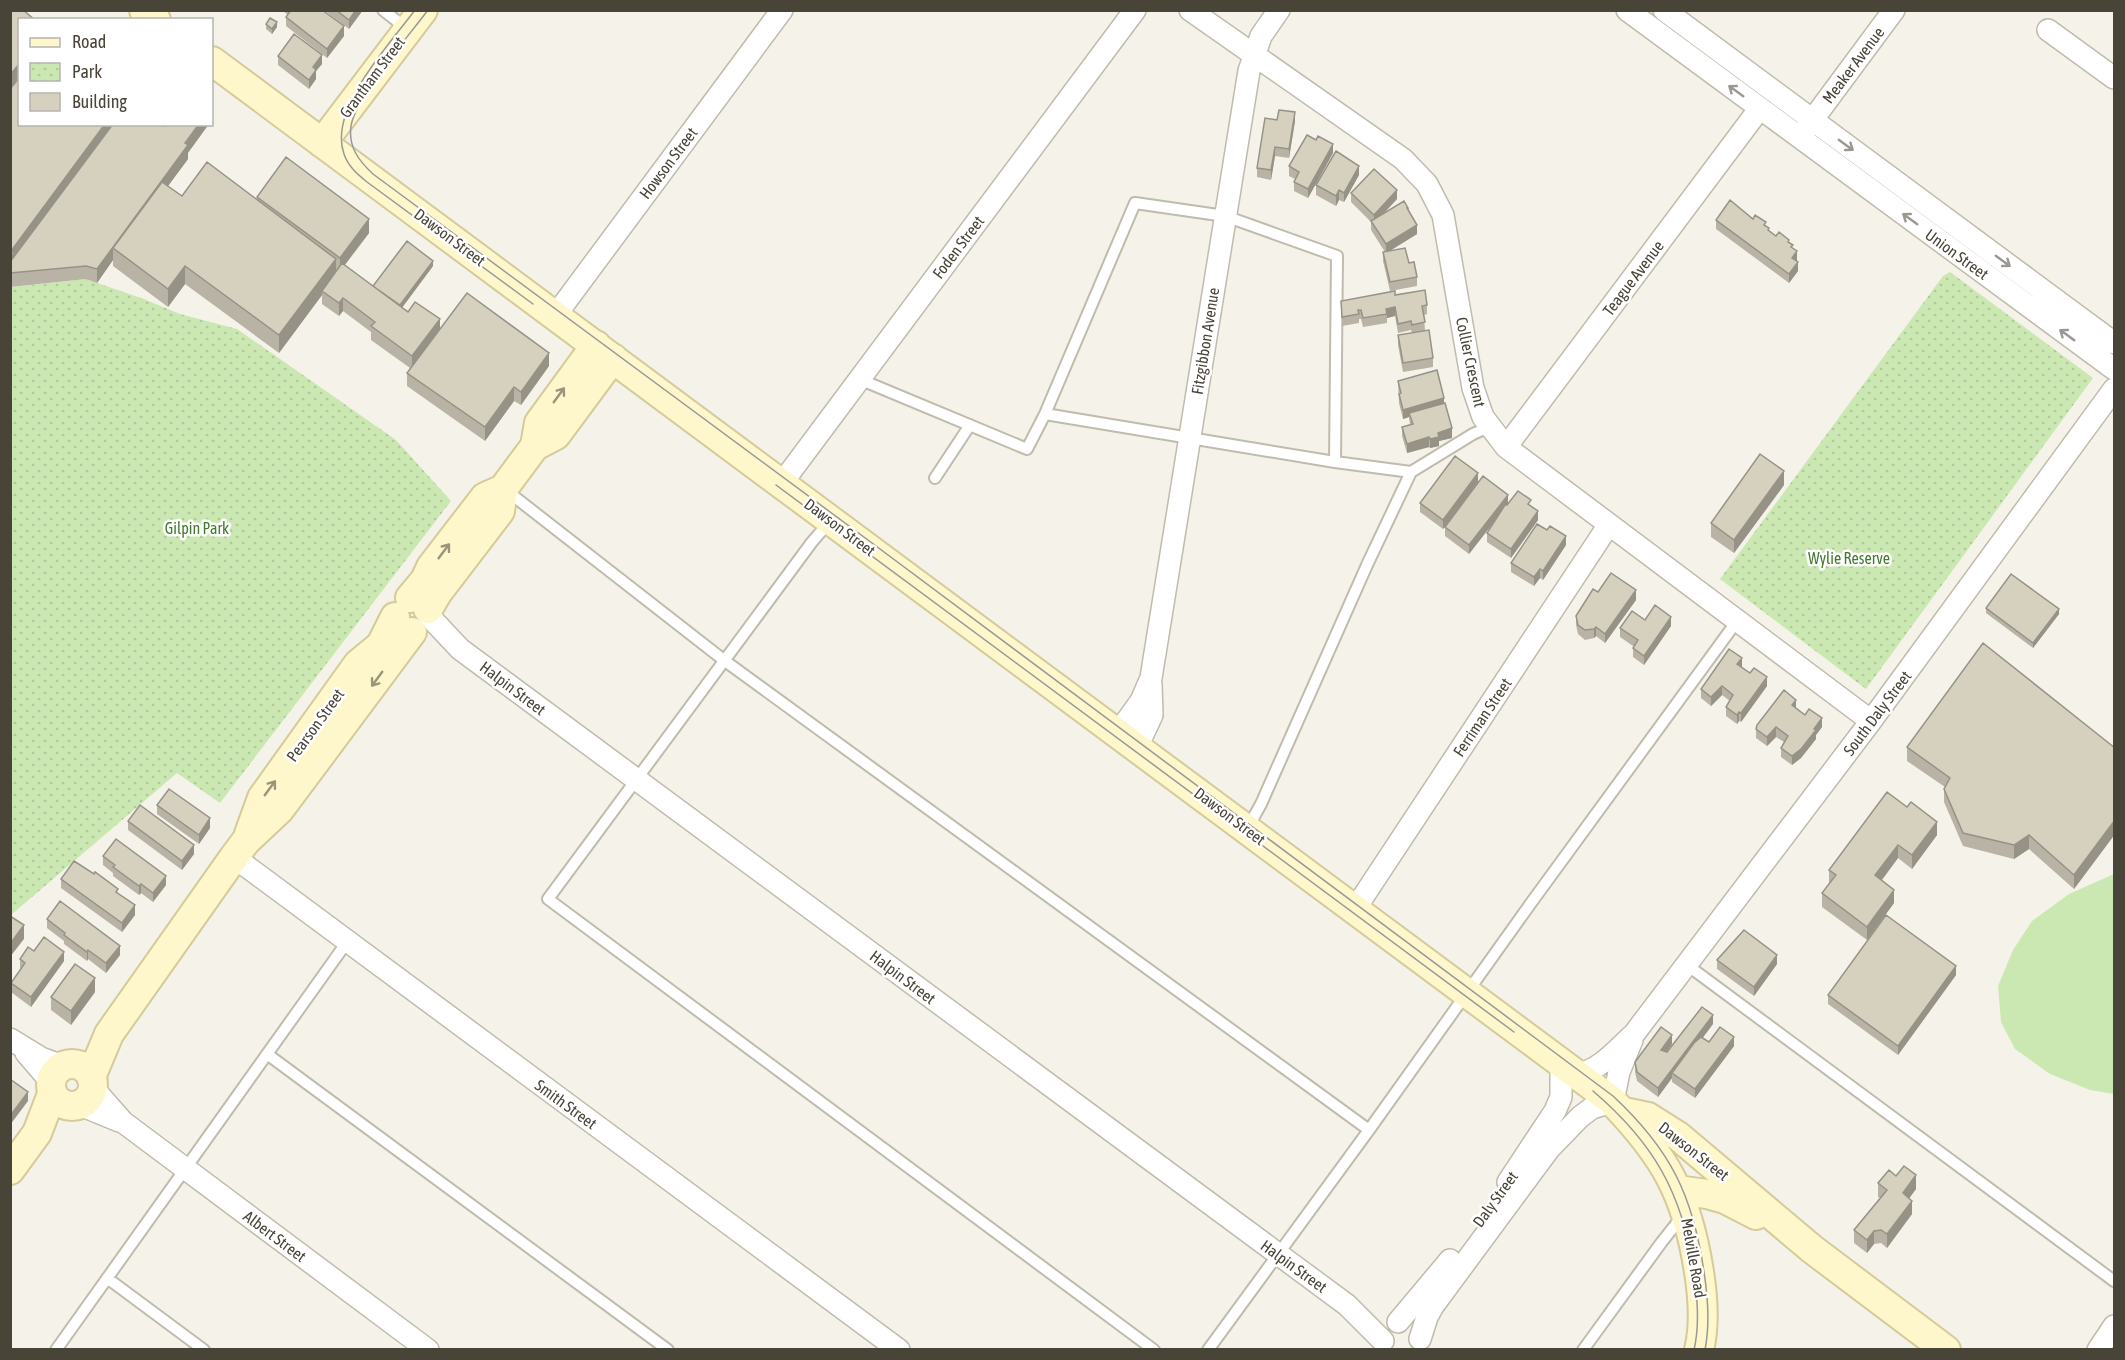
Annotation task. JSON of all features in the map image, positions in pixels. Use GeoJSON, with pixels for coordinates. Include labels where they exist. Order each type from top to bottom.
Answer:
{"type":"FeatureCollection","features":[{"type":"Feature","properties":{"kind":"main road","name":"Grantham Street"},"geometry":{"type":"LineString","coordinates":[[322,143],[415,20]]}},
{"type":"Feature","properties":{"kind":"main road","name":"Dawson Street"},"geometry":{"type":"LineString","coordinates":[[213,62],[1511,1024],[1618,1107],[1648,1117],[1677,1136],[1812,1249],[1946,1350]]}},
{"type":"Feature","properties":{"kind":"main road","name":"Pearson Street"},"geometry":{"type":"LineString","coordinates":[[10,1170],[240,849],[279,809],[415,617],[438,592],[500,511],[503,489],[535,447],[539,423],[604,351]]}},
{"type":"Feature","properties":{"kind":"main road","name":"Melville Road"},"geometry":{"type":"LineString","coordinates":[[1618,1107],[1663,1161],[1682,1200],[1693,1234],[1701,1287],[1703,1312],[1699,1350]]}},
{"type":"Feature","properties":{"kind":"main road","name":"Dawson Street"},"geometry":{"type":"LineString","coordinates":[[1682,1200],[1707,1194],[1725,1199],[1812,1249]]}},
{"type":"Feature","properties":{"kind":"street","name":"Howson Street"},"geometry":{"type":"LineString","coordinates":[[555,315],[782,10]]}},
{"type":"Feature","properties":{"kind":"street","name":"Foden Street"},"geometry":{"type":"LineString","coordinates":[[782,483],[1135,10]]}},
{"type":"Feature","properties":{"kind":"street","name":"Collier Crescent"},"geometry":{"type":"LineString","coordinates":[[1190,10],[1402,159],[1427,184],[1443,215],[1473,388],[1489,427],[1506,447],[1608,526],[1871,721]]}},
{"type":"Feature","properties":{"kind":"street","name":"Fitzgibbon Avenue"},"geometry":{"type":"LineString","coordinates":[[1127,740],[1151,678],[1248,75],[1261,36],[1279,10]]}},
{"type":"Feature","properties":{"kind":"street","name":"Union Street"},"geometry":{"type":"LineString","coordinates":[[1627,10],[2115,369]]}},
{"type":"Feature","properties":{"kind":"street","name":"Union Street"},"geometry":{"type":"LineString","coordinates":[[1664,10],[2115,343]]}},
{"type":"Feature","properties":{"kind":"street","name":"Meaker Avenue"},"geometry":{"type":"LineString","coordinates":[[1812,120],[1894,10]]}},
{"type":"Feature","properties":{"kind":"street"},"geometry":{"type":"LineString","coordinates":[[2048,30],[2115,78]]}},
{"type":"Feature","properties":{"kind":"street","name":"Teague Avenue"},"geometry":{"type":"LineString","coordinates":[[1506,447],[1760,108]]}},
{"type":"Feature","properties":{"kind":"street"},"geometry":{"type":"LineString","coordinates":[[1799,138],[1812,120]]}},
{"type":"Feature","properties":{"kind":"street","name":"South Daly Street"},"geometry":{"type":"LineString","coordinates":[[1569,1068],[1595,1068],[1634,1034],[1871,721],[2115,389]]}},
{"type":"Feature","properties":{"kind":"street","name":"Ferriman Street"},"geometry":{"type":"LineString","coordinates":[[1355,909],[1608,526]]}},
{"type":"Feature","properties":{"kind":"street","name":"Halpin Street"},"geometry":{"type":"LineString","coordinates":[[415,617],[1347,1305],[1384,1347]]}},
{"type":"Feature","properties":{"kind":"street","name":"Smith Street"},"geometry":{"type":"LineString","coordinates":[[240,849],[347,942],[899,1350]]}},
{"type":"Feature","properties":{"kind":"street","name":"South Daly Street"},"geometry":{"type":"LineString","coordinates":[[1618,1107],[1619,1072],[1634,1034]]}},
{"type":"Feature","properties":{"kind":"street","name":"Albert Street"},"geometry":{"type":"LineString","coordinates":[[15,1043],[428,1350]]}},
{"type":"Feature","properties":{"kind":"street","name":"Daly Street"},"geometry":{"type":"LineString","coordinates":[[1384,1347],[1386,1330],[1397,1322],[1444,1269],[1521,1164],[1555,1111],[1561,1097],[1563,1068],[1569,1068]]}},
{"type":"Feature","properties":{"kind":"street","name":"Daly Street"},"geometry":{"type":"LineString","coordinates":[[1421,1345],[1427,1317],[1433,1306],[1550,1149],[1573,1124],[1592,1108],[1618,1107]]}},
{"type":"Feature","properties":{"kind":"street","name":"Halpin Street"},"geometry":{"type":"LineString","coordinates":[[1347,1305],[1375,1317],[1410,1324],[1415,1328],[1421,1345]]}},
{"type":"Feature","properties":{"kind":"street"},"geometry":{"type":"LineString","coordinates":[[2098,1350],[2115,1326]]}},
{"type":"Feature","properties":{"kind":"lane"},"geometry":{"type":"LineString","coordinates":[[383,10],[415,20]]}},
{"type":"Feature","properties":{"kind":"lane"},"geometry":{"type":"LineString","coordinates":[[859,380],[1027,448],[1045,414],[1135,203],[1225,216],[1337,256],[1335,462]]}},
{"type":"Feature","properties":{"kind":"lane"},"geometry":{"type":"LineString","coordinates":[[1045,414],[1335,462],[1411,472]]}},
{"type":"Feature","properties":{"kind":"lane"},"geometry":{"type":"LineString","coordinates":[[934,478],[970,425]]}},
{"type":"Feature","properties":{"kind":"lane"},"geometry":{"type":"LineString","coordinates":[[1247,829],[1261,804],[1367,565],[1411,472],[1473,434],[1489,427]]}},
{"type":"Feature","properties":{"kind":"lane"},"geometry":{"type":"LineString","coordinates":[[503,489],[725,661],[1369,1130]]}},
{"type":"Feature","properties":{"kind":"lane"},"geometry":{"type":"LineString","coordinates":[[831,520],[812,542],[548,899],[1154,1350]]}},
{"type":"Feature","properties":{"kind":"lane"},"geometry":{"type":"LineString","coordinates":[[1208,1350],[1737,621]]}},
{"type":"Feature","properties":{"kind":"lane"},"geometry":{"type":"LineString","coordinates":[[57,1350],[347,942]]}},
{"type":"Feature","properties":{"kind":"lane"},"geometry":{"type":"LineString","coordinates":[[1687,965],[2115,1281]]}},
{"type":"Feature","properties":{"kind":"lane"},"geometry":{"type":"LineString","coordinates":[[267,1054],[668,1350]]}},
{"type":"Feature","properties":{"kind":"lane"},"geometry":{"type":"LineString","coordinates":[[1583,1350],[1661,1242],[1682,1200]]}},
{"type":"Feature","properties":{"kind":"lane"},"geometry":{"type":"LineString","coordinates":[[107,1278],[204,1350]]}},
{"type":"Feature","properties":{"kind":"green space","name":"Wylie Reserve"},"geometry":{"type":"Polygon","coordinates":[[[1950,272],[2093,378],[1866,689],[1720,579],[1943,276],[1950,272]]]}},
{"type":"Feature","properties":{"kind":"green space","name":"Gilpin Park"},"geometry":{"type":"Polygon","coordinates":[[[86,279],[180,314],[237,329],[396,440],[451,501],[220,803],[177,773],[11,915],[11,287],[86,279]]]}},
{"type":"Feature","properties":{"kind":"green space"},"geometry":{"type":"Polygon","coordinates":[[[2114,874],[2114,1094],[2090,1090],[2050,1074],[2015,1049],[2001,1022],[1998,986],[2013,950],[2032,921],[2069,894],[2114,874]]]}},
{"type":"Feature","properties":{"kind":"building"},"geometry":{"type":"Polygon","coordinates":[[[10,10],[23,10],[33,18],[18,18],[18,65],[10,75],[10,10]]]}},
{"type":"Feature","properties":{"kind":"building"},"geometry":{"type":"Polygon","coordinates":[[[291,10],[322,10],[344,26],[327,49],[286,17],[291,10]]]}},
{"type":"Feature","properties":{"kind":"building"},"geometry":{"type":"Polygon","coordinates":[[[336,10],[356,10],[349,20],[336,10]]]}},
{"type":"Feature","properties":{"kind":"building"},"geometry":{"type":"Polygon","coordinates":[[[270,18],[277,22],[272,29],[266,24],[270,18]]]}},
{"type":"Feature","properties":{"kind":"building"},"geometry":{"type":"Polygon","coordinates":[[[294,34],[322,55],[313,67],[316,70],[309,80],[278,56],[294,34]]]}},
{"type":"Feature","properties":{"kind":"building"},"geometry":{"type":"Polygon","coordinates":[[[18,79],[18,126],[104,126],[11,251],[14,253],[10,258],[10,89],[18,79]]]}},
{"type":"Feature","properties":{"kind":"building"},"geometry":{"type":"Polygon","coordinates":[[[1279,110],[1295,112],[1289,149],[1275,147],[1271,170],[1257,168],[1265,118],[1277,120],[1279,110]]]}},
{"type":"Feature","properties":{"kind":"building"},"geometry":{"type":"Polygon","coordinates":[[[112,126],[198,126],[185,143],[188,145],[97,269],[86,266],[10,273],[10,262],[112,126]]]}},
{"type":"Feature","properties":{"kind":"building"},"geometry":{"type":"Polygon","coordinates":[[[1307,135],[1316,140],[1318,136],[1333,144],[1308,189],[1294,182],[1299,172],[1289,166],[1307,135]]]}},
{"type":"Feature","properties":{"kind":"building"},"geometry":{"type":"Polygon","coordinates":[[[1336,151],[1359,166],[1344,193],[1339,190],[1336,196],[1316,185],[1336,151]]]}},
{"type":"Feature","properties":{"kind":"building"},"geometry":{"type":"Polygon","coordinates":[[[286,157],[369,219],[340,258],[257,197],[286,157]]]}},
{"type":"Feature","properties":{"kind":"building"},"geometry":{"type":"Polygon","coordinates":[[[207,162],[336,259],[279,335],[185,266],[168,289],[113,248],[162,182],[182,196],[207,162]]]}},
{"type":"Feature","properties":{"kind":"building"},"geometry":{"type":"Polygon","coordinates":[[[1374,169],[1397,190],[1374,215],[1351,193],[1374,169]]]}},
{"type":"Feature","properties":{"kind":"building"},"geometry":{"type":"Polygon","coordinates":[[[1730,200],[1753,219],[1755,215],[1766,222],[1764,225],[1769,228],[1768,230],[1776,236],[1779,232],[1793,245],[1791,247],[1797,251],[1792,258],[1798,262],[1789,274],[1716,220],[1730,200]]]}},
{"type":"Feature","properties":{"kind":"building"},"geometry":{"type":"Polygon","coordinates":[[[1404,201],[1417,225],[1386,244],[1371,221],[1404,201]]]}},
{"type":"Feature","properties":{"kind":"building"},"geometry":{"type":"Polygon","coordinates":[[[407,241],[433,261],[400,305],[373,286],[407,241]]]}},
{"type":"Feature","properties":{"kind":"building"},"geometry":{"type":"Polygon","coordinates":[[[1405,248],[1409,263],[1414,262],[1417,277],[1390,282],[1383,252],[1405,248]]]}},
{"type":"Feature","properties":{"kind":"building"},"geometry":{"type":"Polygon","coordinates":[[[342,263],[408,312],[415,302],[440,319],[412,356],[371,326],[375,322],[343,298],[339,303],[322,291],[342,263]]]}},
{"type":"Feature","properties":{"kind":"building"},"geometry":{"type":"Polygon","coordinates":[[[1425,290],[1427,305],[1422,306],[1425,322],[1412,325],[1411,321],[1398,324],[1395,307],[1386,309],[1387,314],[1363,318],[1361,310],[1358,310],[1359,314],[1342,317],[1341,301],[1395,291],[1395,295],[1425,290]]]}},
{"type":"Feature","properties":{"kind":"building"},"geometry":{"type":"Polygon","coordinates":[[[467,293],[549,353],[521,392],[514,387],[485,427],[407,373],[467,293]]]}},
{"type":"Feature","properties":{"kind":"building"},"geometry":{"type":"Polygon","coordinates":[[[1429,330],[1433,358],[1403,363],[1398,335],[1429,330]]]}},
{"type":"Feature","properties":{"kind":"building"},"geometry":{"type":"Polygon","coordinates":[[[1437,370],[1444,398],[1403,410],[1398,381],[1437,370]]]}},
{"type":"Feature","properties":{"kind":"building"},"geometry":{"type":"Polygon","coordinates":[[[1445,403],[1452,428],[1438,433],[1439,437],[1430,439],[1429,437],[1407,444],[1402,427],[1413,424],[1409,413],[1445,403]]]}},
{"type":"Feature","properties":{"kind":"building"},"geometry":{"type":"Polygon","coordinates":[[[1760,454],[1784,471],[1734,540],[1711,523],[1760,454]]]}},
{"type":"Feature","properties":{"kind":"building"},"geometry":{"type":"Polygon","coordinates":[[[1455,456],[1478,473],[1443,520],[1420,503],[1455,456]]]}},
{"type":"Feature","properties":{"kind":"building"},"geometry":{"type":"Polygon","coordinates":[[[1483,476],[1508,495],[1469,545],[1445,527],[1483,476]]]}},
{"type":"Feature","properties":{"kind":"building"},"geometry":{"type":"Polygon","coordinates":[[[1518,491],[1531,500],[1528,504],[1538,511],[1511,549],[1487,533],[1505,505],[1518,491]]]}},
{"type":"Feature","properties":{"kind":"building"},"geometry":{"type":"Polygon","coordinates":[[[1537,524],[1547,530],[1550,526],[1566,536],[1543,571],[1540,569],[1534,577],[1511,563],[1537,524]]]}},
{"type":"Feature","properties":{"kind":"building"},"geometry":{"type":"Polygon","coordinates":[[[1611,573],[1636,590],[1605,634],[1596,627],[1585,630],[1578,625],[1576,616],[1593,589],[1598,592],[1611,573]]]}},
{"type":"Feature","properties":{"kind":"building"},"geometry":{"type":"Polygon","coordinates":[[[2011,574],[2059,609],[2033,643],[1986,608],[2011,574]]]}},
{"type":"Feature","properties":{"kind":"building"},"geometry":{"type":"Polygon","coordinates":[[[1655,605],[1671,617],[1644,656],[1633,648],[1638,640],[1620,628],[1632,611],[1645,620],[1655,605]]]}},
{"type":"Feature","properties":{"kind":"building"},"geometry":{"type":"Polygon","coordinates":[[[1983,643],[2115,748],[2115,820],[2074,875],[2029,835],[2014,845],[1963,833],[1944,789],[1950,778],[1907,747],[1983,643]]]}},
{"type":"Feature","properties":{"kind":"building"},"geometry":{"type":"Polygon","coordinates":[[[1729,649],[1742,658],[1737,664],[1750,673],[1754,668],[1767,677],[1741,713],[1737,715],[1726,707],[1733,695],[1722,686],[1711,697],[1701,689],[1729,649]]]}},
{"type":"Feature","properties":{"kind":"building"},"geometry":{"type":"Polygon","coordinates":[[[1784,690],[1796,700],[1792,705],[1805,715],[1809,709],[1822,718],[1801,749],[1792,756],[1781,748],[1788,736],[1776,727],[1767,737],[1756,729],[1784,690]]]}},
{"type":"Feature","properties":{"kind":"building"},"geometry":{"type":"Polygon","coordinates":[[[169,789],[210,818],[199,835],[157,805],[169,789]]]}},
{"type":"Feature","properties":{"kind":"building"},"geometry":{"type":"Polygon","coordinates":[[[1887,792],[1907,807],[1911,802],[1937,822],[1912,855],[1898,845],[1875,875],[1894,890],[1867,927],[1822,893],[1836,875],[1829,870],[1887,792]]]}},
{"type":"Feature","properties":{"kind":"building"},"geometry":{"type":"Polygon","coordinates":[[[140,805],[194,845],[182,861],[128,821],[140,805]]]}},
{"type":"Feature","properties":{"kind":"building"},"geometry":{"type":"Polygon","coordinates":[[[116,839],[166,876],[153,893],[113,867],[115,865],[103,856],[116,839]]]}},
{"type":"Feature","properties":{"kind":"building"},"geometry":{"type":"Polygon","coordinates":[[[74,861],[94,874],[95,872],[118,889],[116,892],[135,905],[122,923],[61,879],[74,861]]]}},
{"type":"Feature","properties":{"kind":"building"},"geometry":{"type":"Polygon","coordinates":[[[60,901],[120,946],[106,963],[64,935],[65,933],[47,919],[60,901]]]}},
{"type":"Feature","properties":{"kind":"building"},"geometry":{"type":"Polygon","coordinates":[[[1886,915],[1956,966],[1898,1046],[1828,995],[1886,915]]]}},
{"type":"Feature","properties":{"kind":"building"},"geometry":{"type":"Polygon","coordinates":[[[10,916],[24,925],[10,944],[10,916]]]}},
{"type":"Feature","properties":{"kind":"building"},"geometry":{"type":"Polygon","coordinates":[[[1744,930],[1777,955],[1754,987],[1717,960],[1744,930]]]}},
{"type":"Feature","properties":{"kind":"building"},"geometry":{"type":"Polygon","coordinates":[[[44,937],[64,952],[31,997],[11,983],[25,963],[20,959],[28,947],[34,951],[44,937]]]}},
{"type":"Feature","properties":{"kind":"building"},"geometry":{"type":"Polygon","coordinates":[[[75,964],[95,978],[71,1011],[51,997],[75,964]]]}},
{"type":"Feature","properties":{"kind":"building"},"geometry":{"type":"Polygon","coordinates":[[[1702,1007],[1713,1015],[1658,1088],[1637,1072],[1635,1062],[1661,1027],[1672,1035],[1661,1050],[1667,1052],[1702,1007]]]}},
{"type":"Feature","properties":{"kind":"building"},"geometry":{"type":"Polygon","coordinates":[[[1720,1027],[1734,1037],[1695,1089],[1672,1073],[1694,1043],[1701,1037],[1709,1042],[1720,1027]]]}},
{"type":"Feature","properties":{"kind":"building"},"geometry":{"type":"Polygon","coordinates":[[[10,1079],[28,1092],[10,1116],[10,1079]]]}},
{"type":"Feature","properties":{"kind":"building"},"geometry":{"type":"Polygon","coordinates":[[[1904,1166],[1916,1175],[1903,1193],[1912,1201],[1887,1234],[1881,1230],[1874,1231],[1867,1240],[1854,1230],[1887,1190],[1878,1183],[1889,1170],[1896,1176],[1904,1166]]]}},
{"type":"Feature","properties":{"kind":"tram line"},"geometry":{"type":"LineString","coordinates":[[415,10],[377,59],[353,98],[345,117],[341,136],[344,154],[353,170],[367,182],[533,304]]}},
{"type":"Feature","properties":{"kind":"tram line"},"geometry":{"type":"LineString","coordinates":[[428,10],[372,83],[355,114],[351,126],[351,141],[359,159],[368,169],[1613,1096],[1650,1135],[1676,1175],[1685,1196],[1693,1219],[1705,1281],[1708,1320],[1705,1350]]}},
{"type":"Feature","properties":{"kind":"tram line"},"geometry":{"type":"LineString","coordinates":[[776,485],[1514,1032]]}},
{"type":"Feature","properties":{"kind":"tram line"},"geometry":{"type":"LineString","coordinates":[[1593,1091],[1633,1130],[1649,1150],[1673,1193],[1682,1217],[1694,1271],[1697,1301],[1694,1350]]}}]}
